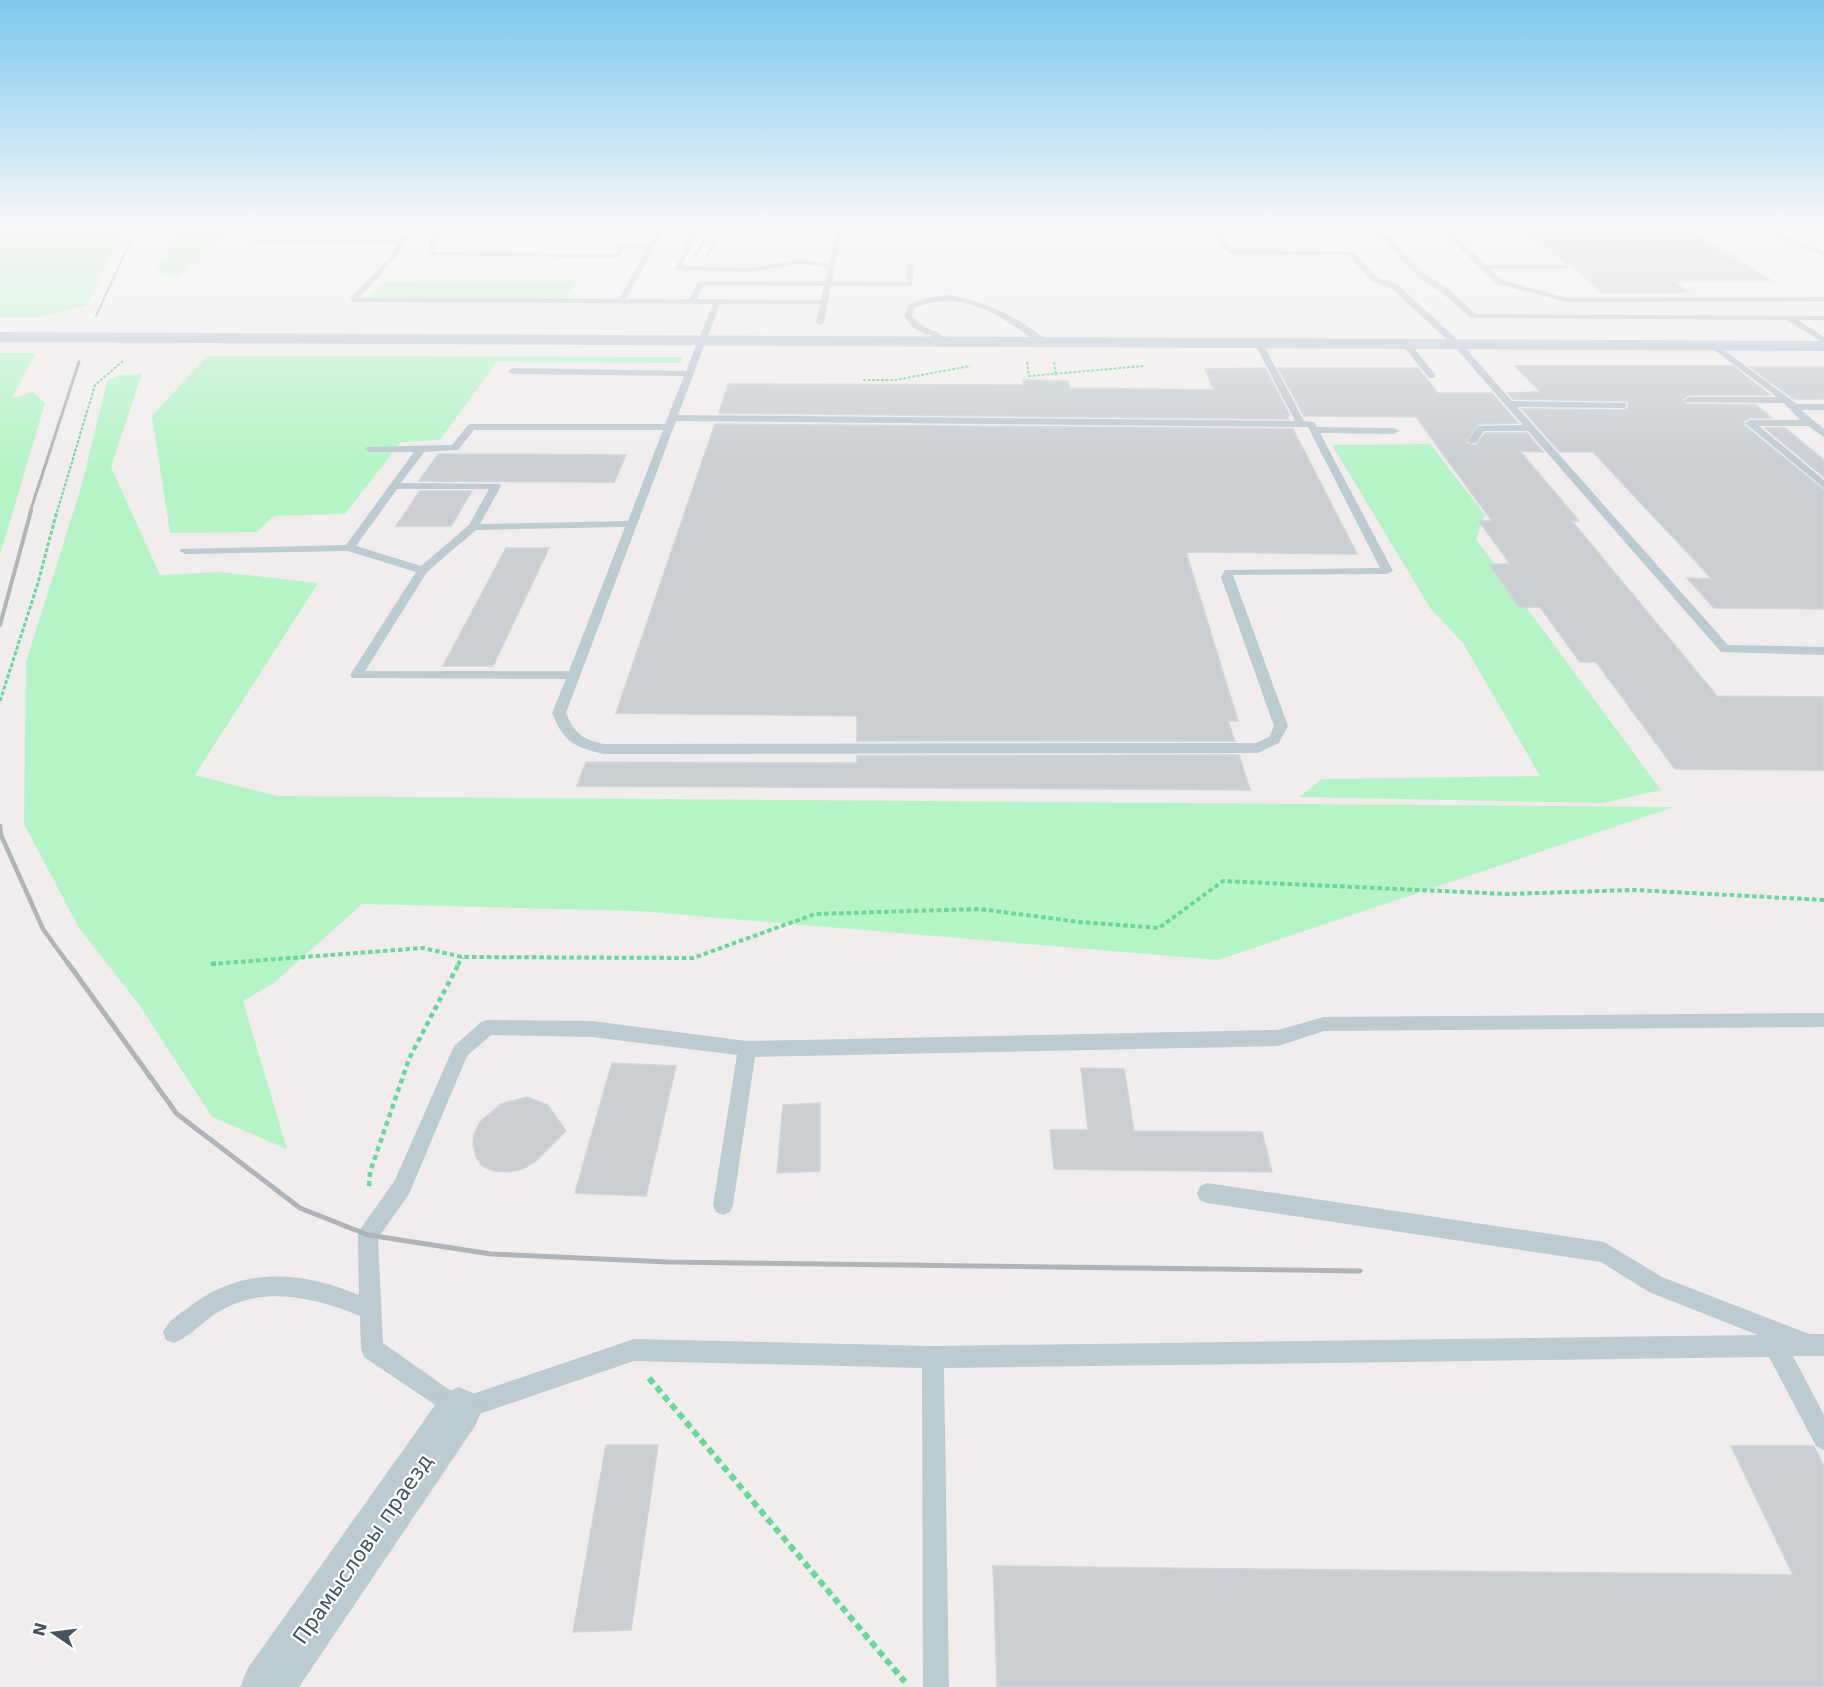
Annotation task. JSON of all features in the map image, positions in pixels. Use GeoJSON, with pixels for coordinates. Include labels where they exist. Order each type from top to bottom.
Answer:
{"type":"FeatureCollection","features":[{"type":"Feature","properties":{"kind":"street"},"geometry":{"type":"LineString","coordinates":[[0,337],[951,343],[1049,350],[1259,344],[1824,345]]}},
{"type":"Feature","properties":{"kind":"street","name":"Прамысловы праезд"},"geometry":{"type":"LineString","coordinates":[[267,1687],[459,1410]]}},
{"type":"Feature","properties":{"kind":"lane"},"geometry":{"type":"LineString","coordinates":[[370,448],[455,448],[471,427],[670,422],[1311,424],[1387,571],[1229,572],[1227,577],[1281,726],[1274,740],[1258,748],[604,749],[577,743],[565,731],[559,713],[575,675],[631,524],[670,422],[688,374],[715,307]]}},
{"type":"Feature","properties":{"kind":"lane"},"geometry":{"type":"LineString","coordinates":[[820,323],[825,307]]}},
{"type":"Feature","properties":{"kind":"lane"},"geometry":{"type":"LineString","coordinates":[[912,307],[908,316],[916,326],[951,343]]}},
{"type":"Feature","properties":{"kind":"lane"},"geometry":{"type":"LineString","coordinates":[[984,307],[1004,316],[1049,350]]}},
{"type":"Feature","properties":{"kind":"lane"},"geometry":{"type":"LineString","coordinates":[[1417,307],[1457,344],[1725,649],[1824,651]]}},
{"type":"Feature","properties":{"kind":"lane"},"geometry":{"type":"LineString","coordinates":[[1463,307],[1474,316],[1824,318]]}},
{"type":"Feature","properties":{"kind":"lane"},"geometry":{"type":"LineString","coordinates":[[1789,318],[1824,340]]}},
{"type":"Feature","properties":{"kind":"lane"},"geometry":{"type":"LineString","coordinates":[[1259,344],[1301,424]]}},
{"type":"Feature","properties":{"kind":"lane"},"geometry":{"type":"LineString","coordinates":[[1406,344],[1432,376]]}},
{"type":"Feature","properties":{"kind":"lane"},"geometry":{"type":"LineString","coordinates":[[1714,345],[1795,407],[1824,434]]}},
{"type":"Feature","properties":{"kind":"lane"},"geometry":{"type":"LineString","coordinates":[[512,371],[688,374]]}},
{"type":"Feature","properties":{"kind":"lane"},"geometry":{"type":"LineString","coordinates":[[1689,400],[1785,400]]}},
{"type":"Feature","properties":{"kind":"lane"},"geometry":{"type":"LineString","coordinates":[[1510,404],[1623,405]]}},
{"type":"Feature","properties":{"kind":"lane"},"geometry":{"type":"LineString","coordinates":[[1795,407],[1824,407]]}},
{"type":"Feature","properties":{"kind":"lane"},"geometry":{"type":"LineString","coordinates":[[1810,423],[1749,423],[1824,485]]}},
{"type":"Feature","properties":{"kind":"lane"},"geometry":{"type":"LineString","coordinates":[[1473,441],[1481,428],[1531,428]]}},
{"type":"Feature","properties":{"kind":"lane"},"geometry":{"type":"LineString","coordinates":[[1314,430],[1394,431]]}},
{"type":"Feature","properties":{"kind":"lane"},"geometry":{"type":"LineString","coordinates":[[349,548],[421,449]]}},
{"type":"Feature","properties":{"kind":"lane"},"geometry":{"type":"LineString","coordinates":[[395,486],[496,486],[473,527],[423,570],[356,675],[575,675]]}},
{"type":"Feature","properties":{"kind":"lane"},"geometry":{"type":"LineString","coordinates":[[473,527],[631,524]]}},
{"type":"Feature","properties":{"kind":"lane"},"geometry":{"type":"LineString","coordinates":[[185,551],[349,548],[423,570]]}},
{"type":"Feature","properties":{"kind":"lane"},"geometry":{"type":"LineString","coordinates":[[1818,1345],[933,1357],[634,1350],[459,1410],[372,1348],[368,1235],[402,1187],[460,1052],[487,1027],[592,1029],[747,1049],[979,1046],[1278,1038],[1324,1024],[1824,1020]]}},
{"type":"Feature","properties":{"kind":"lane"},"geometry":{"type":"LineString","coordinates":[[723,1205],[747,1049]]}},
{"type":"Feature","properties":{"kind":"lane"},"geometry":{"type":"LineString","coordinates":[[1206,1193],[1604,1252],[1656,1285],[1818,1345]]}},
{"type":"Feature","properties":{"kind":"lane"},"geometry":{"type":"LineString","coordinates":[[174,1332],[216,1301],[270,1283],[331,1292],[371,1310]]}},
{"type":"Feature","properties":{"kind":"lane"},"geometry":{"type":"LineString","coordinates":[[1774,1344],[1824,1438]]}},
{"type":"Feature","properties":{"kind":"lane"},"geometry":{"type":"LineString","coordinates":[[933,1357],[936,1687]]}},
{"type":"Feature","properties":{"kind":"path"},"geometry":{"type":"LineString","coordinates":[[1049,350],[1056,376]]}},
{"type":"Feature","properties":{"kind":"path"},"geometry":{"type":"LineString","coordinates":[[1027,357],[1029,376],[1056,376],[1087,370],[1122,370],[1144,366]]}},
{"type":"Feature","properties":{"kind":"path"},"geometry":{"type":"LineString","coordinates":[[0,701],[38,583],[70,464],[95,385],[108,371],[126,358]]}},
{"type":"Feature","properties":{"kind":"path"},"geometry":{"type":"LineString","coordinates":[[863,380],[895,380],[972,365]]}},
{"type":"Feature","properties":{"kind":"path"},"geometry":{"type":"LineString","coordinates":[[211,964],[423,948],[462,957],[693,958],[815,914],[979,909],[1080,922],[1159,928],[1223,881],[1506,894],[1634,890],[1824,900]]}},
{"type":"Feature","properties":{"kind":"path"},"geometry":{"type":"LineString","coordinates":[[368,1235],[370,1172],[409,1059],[462,957]]}},
{"type":"Feature","properties":{"kind":"path"},"geometry":{"type":"LineString","coordinates":[[627,1352],[910,1687]]}},
{"type":"Feature","properties":{"kind":"green space"},"geometry":{"type":"Polygon","coordinates":[[[0,307],[83,307],[38,317],[0,317],[0,307]]]}},
{"type":"Feature","properties":{"kind":"green space"},"geometry":{"type":"Polygon","coordinates":[[[0,353],[36,353],[12,398],[33,392],[45,403],[0,555],[0,353]]]}},
{"type":"Feature","properties":{"kind":"green space"},"geometry":{"type":"Polygon","coordinates":[[[207,356],[683,357],[680,363],[497,362],[440,440],[401,442],[345,514],[274,516],[257,532],[170,533],[152,416],[207,356]]]}},
{"type":"Feature","properties":{"kind":"green space"},"geometry":{"type":"Polygon","coordinates":[[[142,373],[111,467],[160,575],[220,572],[318,583],[195,775],[277,796],[1674,807],[1218,960],[638,911],[362,904],[274,983],[243,1001],[287,1149],[212,1117],[140,1006],[79,928],[24,824],[26,662],[82,484],[107,381],[117,376],[142,373]]]}},
{"type":"Feature","properties":{"kind":"green space"},"geometry":{"type":"Polygon","coordinates":[[[1430,444],[1485,515],[1476,539],[1661,790],[1603,803],[1299,797],[1322,779],[1540,776],[1463,643],[1430,608],[1332,445],[1430,444]]]}},
{"type":"Feature","properties":{"kind":"building"},"geometry":{"type":"Polygon","coordinates":[[[1515,366],[1733,366],[1770,395],[1689,395],[1683,399],[1686,404],[1756,405],[1772,418],[1750,418],[1744,421],[1744,425],[1824,490],[1824,609],[1714,608],[1687,578],[1712,579],[1593,452],[1560,452],[1522,409],[1623,410],[1628,408],[1628,401],[1513,399],[1508,393],[1540,392],[1515,366]]]}},
{"type":"Feature","properties":{"kind":"building"},"geometry":{"type":"Polygon","coordinates":[[[1750,367],[1824,367],[1824,399],[1794,399],[1750,367]]]}},
{"type":"Feature","properties":{"kind":"building"},"geometry":{"type":"Polygon","coordinates":[[[1265,368],[1290,416],[1286,416],[1288,419],[719,413],[728,384],[1024,385],[1023,380],[1068,381],[1070,388],[1214,390],[1205,369],[1265,368]]]}},
{"type":"Feature","properties":{"kind":"building"},"geometry":{"type":"Polygon","coordinates":[[[1278,368],[1418,368],[1438,393],[1492,393],[1518,423],[1478,424],[1466,443],[1476,445],[1485,433],[1527,433],[1543,452],[1520,451],[1579,521],[1572,521],[1717,696],[1824,697],[1824,770],[1675,769],[1596,662],[1580,662],[1540,607],[1519,607],[1489,564],[1510,564],[1479,521],[1492,521],[1416,417],[1304,416],[1278,368]]]}},
{"type":"Feature","properties":{"kind":"building"},"geometry":{"type":"Polygon","coordinates":[[[715,424],[1293,429],[1357,554],[1186,552],[1238,721],[1228,721],[1235,741],[857,741],[857,716],[616,713],[715,424]]]}},
{"type":"Feature","properties":{"kind":"building"},"geometry":{"type":"Polygon","coordinates":[[[1765,428],[1785,428],[1824,460],[1824,477],[1765,428]]]}},
{"type":"Feature","properties":{"kind":"building"},"geometry":{"type":"Polygon","coordinates":[[[438,454],[626,455],[614,482],[419,481],[438,454]]]}},
{"type":"Feature","properties":{"kind":"building"},"geometry":{"type":"Polygon","coordinates":[[[420,491],[472,491],[451,526],[396,526],[420,491]]]}},
{"type":"Feature","properties":{"kind":"building"},"geometry":{"type":"Polygon","coordinates":[[[506,548],[549,548],[493,666],[443,666],[506,548]]]}},
{"type":"Feature","properties":{"kind":"building"},"geometry":{"type":"Polygon","coordinates":[[[1239,755],[1250,790],[577,786],[586,762],[857,763],[857,756],[1239,755]]]}},
{"type":"Feature","properties":{"kind":"building"},"geometry":{"type":"Polygon","coordinates":[[[612,1063],[676,1066],[646,1196],[575,1193],[612,1063]]]}},
{"type":"Feature","properties":{"kind":"building"},"geometry":{"type":"Polygon","coordinates":[[[1081,1068],[1124,1069],[1134,1131],[1262,1132],[1272,1172],[1054,1169],[1050,1130],[1088,1130],[1081,1068]]]}},
{"type":"Feature","properties":{"kind":"building"},"geometry":{"type":"Polygon","coordinates":[[[527,1097],[548,1105],[566,1131],[536,1161],[523,1169],[508,1172],[494,1171],[482,1166],[473,1146],[474,1134],[480,1122],[501,1104],[527,1097]]]}},
{"type":"Feature","properties":{"kind":"building"},"geometry":{"type":"Polygon","coordinates":[[[820,1103],[820,1171],[777,1173],[783,1105],[820,1103]]]}},
{"type":"Feature","properties":{"kind":"building"},"geometry":{"type":"Polygon","coordinates":[[[606,1445],[658,1445],[631,1630],[573,1632],[606,1445]]]}},
{"type":"Feature","properties":{"kind":"building"},"geometry":{"type":"Polygon","coordinates":[[[1731,1446],[1814,1446],[1824,1466],[1824,1687],[997,1687],[993,1566],[1793,1575],[1731,1446]]]}},
{"type":"Feature","properties":{"kind":"railway"},"geometry":{"type":"LineString","coordinates":[[96,316],[100,307]]}},
{"type":"Feature","properties":{"kind":"railway"},"geometry":{"type":"LineString","coordinates":[[30,512],[79,362]]}},
{"type":"Feature","properties":{"kind":"railway"},"geometry":{"type":"LineString","coordinates":[[0,625],[31,511]]}},
{"type":"Feature","properties":{"kind":"railway"},"geometry":{"type":"LineString","coordinates":[[0,826],[1,835],[43,929],[69,965]]}},
{"type":"Feature","properties":{"kind":"railway"},"geometry":{"type":"LineString","coordinates":[[68,963],[177,1114],[300,1208],[368,1235],[491,1254],[668,1262],[1360,1271]]}}]}
